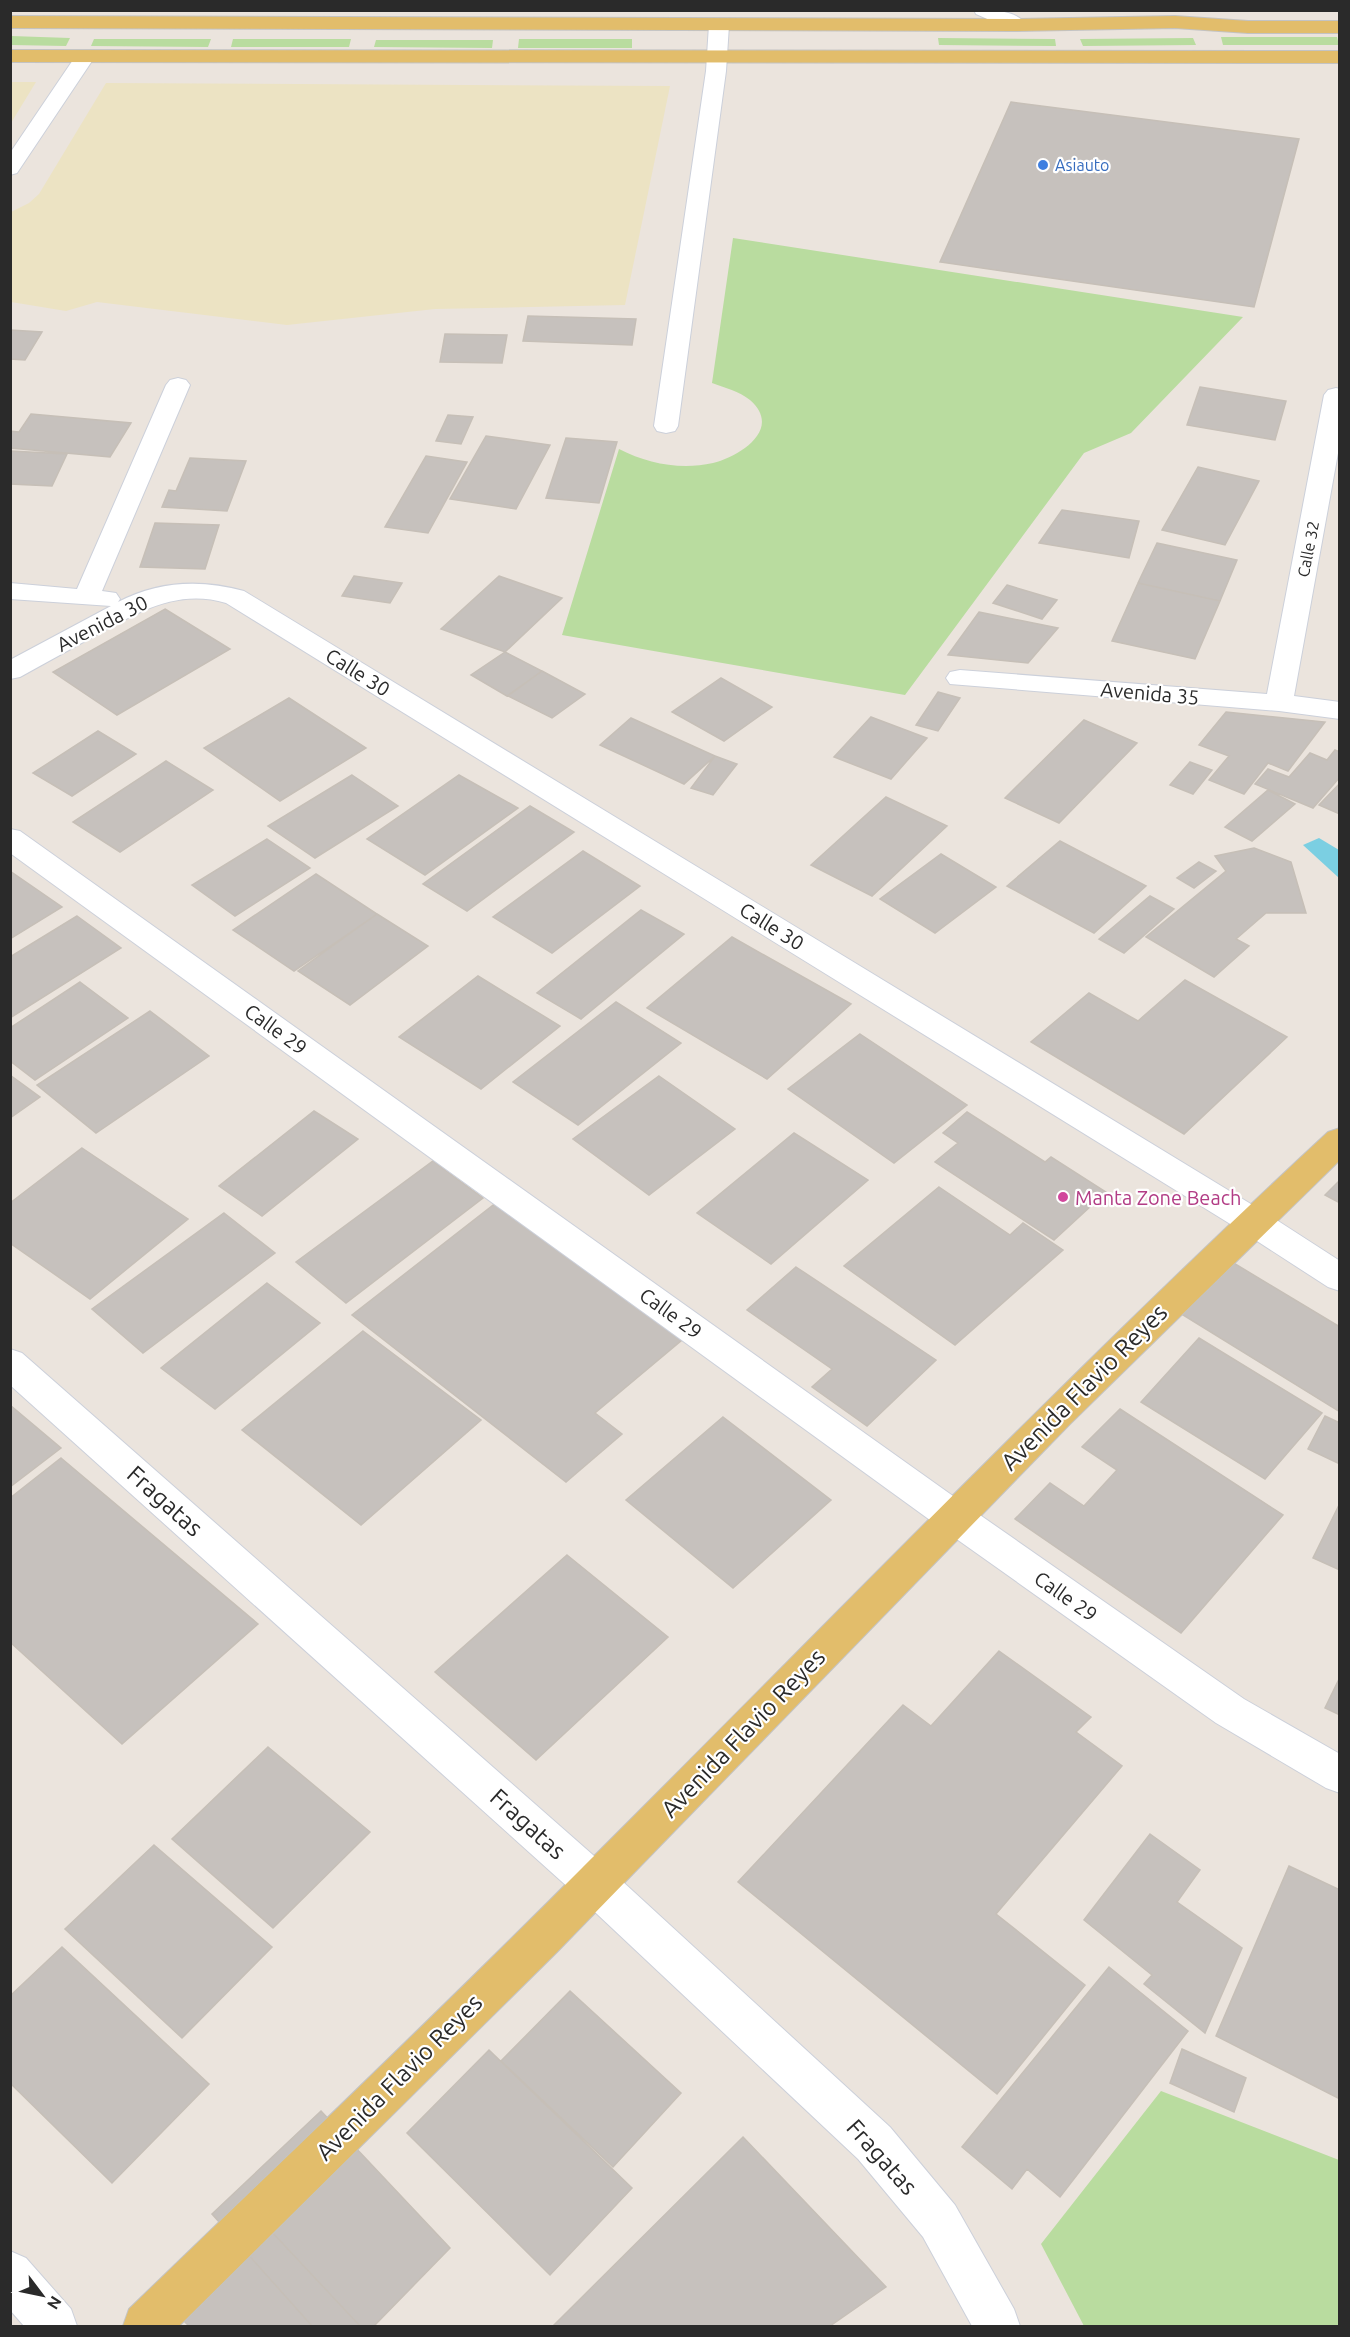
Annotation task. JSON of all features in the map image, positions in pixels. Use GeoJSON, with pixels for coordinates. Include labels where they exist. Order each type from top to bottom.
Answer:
{"type":"FeatureCollection","features":[{"type":"Feature","properties":{"kind":"main road"},"geometry":{"type":"LineString","coordinates":[[1174,22],[1282,10]]}},
{"type":"Feature","properties":{"kind":"main road"},"geometry":{"type":"LineString","coordinates":[[10,22],[1017,25],[1174,22],[1248,27],[1340,27]]}},
{"type":"Feature","properties":{"kind":"main road"},"geometry":{"type":"LineString","coordinates":[[10,56],[84,58],[1340,57]]}},
{"type":"Feature","properties":{"kind":"main road","name":"Avenida Flavio Reyes"},"geometry":{"type":"LineString","coordinates":[[146,2326],[595,1884],[954,1517],[1252,1221],[1340,1140]]}},
{"type":"Feature","properties":{"kind":"street"},"geometry":{"type":"LineString","coordinates":[[983,10],[1017,25]]}},
{"type":"Feature","properties":{"kind":"street"},"geometry":{"type":"LineString","coordinates":[[666,426],[717,57],[719,25]]}},
{"type":"Feature","properties":{"kind":"street"},"geometry":{"type":"LineString","coordinates":[[10,169],[84,58]]}},
{"type":"Feature","properties":{"kind":"street"},"geometry":{"type":"LineString","coordinates":[[86,597],[178,385]]}},
{"type":"Feature","properties":{"kind":"street","name":"Calle 32"},"geometry":{"type":"LineString","coordinates":[[1279,703],[1336,395]]}},
{"type":"Feature","properties":{"kind":"street","name":"Avenida 30"},"geometry":{"type":"LineString","coordinates":[[10,671],[138,602],[173,591],[199,590]]}},
{"type":"Feature","properties":{"kind":"street","name":"Calle 30"},"geometry":{"type":"LineString","coordinates":[[199,590],[235,597],[1252,1221],[1340,1278]]}},
{"type":"Feature","properties":{"kind":"street"},"geometry":{"type":"LineString","coordinates":[[10,591],[138,602]]}},
{"type":"Feature","properties":{"kind":"street","name":"Avenida 35"},"geometry":{"type":"LineString","coordinates":[[960,678],[1279,703],[1340,711]]}},
{"type":"Feature","properties":{"kind":"street","name":"Calle 29"},"geometry":{"type":"LineString","coordinates":[[10,838],[954,1517],[1230,1711],[1340,1775]]}},
{"type":"Feature","properties":{"kind":"street","name":"Fragatas"},"geometry":{"type":"LineString","coordinates":[[10,1363],[595,1884],[874,2144],[939,2221],[997,2326]]}},
{"type":"Feature","properties":{"kind":"street"},"geometry":{"type":"LineString","coordinates":[[10,2274],[54,2326]]}},
{"type":"Feature","properties":{"kind":"green space"},"geometry":{"type":"Polygon","coordinates":[[[11,36],[70,38],[66,46],[11,45],[11,36]]]}},
{"type":"Feature","properties":{"kind":"green space"},"geometry":{"type":"Polygon","coordinates":[[[1221,37],[1337,37],[1339,45],[1223,45],[1221,37]]]}},
{"type":"Feature","properties":{"kind":"green space"},"geometry":{"type":"Polygon","coordinates":[[[938,38],[1055,39],[1056,46],[939,45],[938,38]]]}},
{"type":"Feature","properties":{"kind":"green space"},"geometry":{"type":"Polygon","coordinates":[[[1193,38],[1196,45],[1083,46],[1080,39],[1193,38]]]}},
{"type":"Feature","properties":{"kind":"green space"},"geometry":{"type":"Polygon","coordinates":[[[94,39],[211,39],[208,47],[91,46],[94,39]]]}},
{"type":"Feature","properties":{"kind":"green space"},"geometry":{"type":"Polygon","coordinates":[[[233,39],[351,39],[349,47],[231,47],[233,39]]]}},
{"type":"Feature","properties":{"kind":"green space"},"geometry":{"type":"Polygon","coordinates":[[[519,39],[632,39],[632,48],[518,48],[519,39]]]}},
{"type":"Feature","properties":{"kind":"green space"},"geometry":{"type":"Polygon","coordinates":[[[376,40],[493,40],[492,48],[374,47],[376,40]]]}},
{"type":"Feature","properties":{"kind":"green space"},"geometry":{"type":"Polygon","coordinates":[[[733,238],[1243,317],[1131,433],[1084,453],[905,695],[562,635],[619,449],[653,462],[677,466],[701,465],[735,454],[754,440],[760,431],[762,421],[759,411],[750,400],[737,392],[712,383],[733,238]]]}},
{"type":"Feature","properties":{"kind":"green space"},"geometry":{"type":"Polygon","coordinates":[[[1161,2091],[1339,2160],[1339,2326],[1084,2326],[1041,2244],[1161,2091]]]}},
{"type":"Feature","properties":{"kind":"sand"},"geometry":{"type":"Polygon","coordinates":[[[10,82],[36,82],[11,123],[10,82]]]}},
{"type":"Feature","properties":{"kind":"sand"},"geometry":{"type":"Polygon","coordinates":[[[106,83],[670,86],[625,305],[435,309],[287,325],[97,302],[66,311],[11,302],[11,212],[29,203],[39,194],[106,83]]]}},
{"type":"Feature","properties":{"kind":"water"},"geometry":{"type":"Polygon","coordinates":[[[1319,838],[1339,850],[1339,878],[1303,845],[1319,838]]]}},
{"type":"Feature","properties":{"kind":"building"},"geometry":{"type":"Polygon","coordinates":[[[1011,102],[1299,139],[1254,307],[940,262],[1011,102]]]}},
{"type":"Feature","properties":{"kind":"building"},"geometry":{"type":"Polygon","coordinates":[[[528,316],[636,319],[632,345],[523,341],[528,316]]]}},
{"type":"Feature","properties":{"kind":"building"},"geometry":{"type":"Polygon","coordinates":[[[10,330],[42,332],[25,360],[10,359],[10,330]]]}},
{"type":"Feature","properties":{"kind":"building"},"geometry":{"type":"Polygon","coordinates":[[[445,334],[507,335],[502,363],[440,362],[445,334]]]}},
{"type":"Feature","properties":{"kind":"building"},"geometry":{"type":"Polygon","coordinates":[[[1200,387],[1286,401],[1275,440],[1187,425],[1200,387]]]}},
{"type":"Feature","properties":{"kind":"building"},"geometry":{"type":"Polygon","coordinates":[[[31,414],[131,423],[110,457],[10,448],[10,431],[19,432],[31,414]]]}},
{"type":"Feature","properties":{"kind":"building"},"geometry":{"type":"Polygon","coordinates":[[[448,415],[473,417],[461,444],[436,441],[448,415]]]}},
{"type":"Feature","properties":{"kind":"building"},"geometry":{"type":"Polygon","coordinates":[[[486,436],[550,445],[516,509],[450,499],[486,436]]]}},
{"type":"Feature","properties":{"kind":"building"},"geometry":{"type":"Polygon","coordinates":[[[566,438],[617,442],[599,503],[546,498],[566,438]]]}},
{"type":"Feature","properties":{"kind":"building"},"geometry":{"type":"Polygon","coordinates":[[[10,451],[67,454],[52,486],[10,484],[10,451]]]}},
{"type":"Feature","properties":{"kind":"building"},"geometry":{"type":"Polygon","coordinates":[[[426,456],[467,462],[428,533],[385,527],[426,456]]]}},
{"type":"Feature","properties":{"kind":"building"},"geometry":{"type":"Polygon","coordinates":[[[190,458],[246,461],[227,511],[162,507],[169,490],[176,491],[190,458]]]}},
{"type":"Feature","properties":{"kind":"building"},"geometry":{"type":"Polygon","coordinates":[[[1198,467],[1259,481],[1225,545],[1162,530],[1198,467]]]}},
{"type":"Feature","properties":{"kind":"building"},"geometry":{"type":"Polygon","coordinates":[[[1062,510],[1139,521],[1129,558],[1039,543],[1062,510]]]}},
{"type":"Feature","properties":{"kind":"building"},"geometry":{"type":"Polygon","coordinates":[[[155,523],[219,525],[205,569],[140,567],[155,523]]]}},
{"type":"Feature","properties":{"kind":"building"},"geometry":{"type":"Polygon","coordinates":[[[1157,543],[1237,560],[1220,601],[1138,583],[1157,543]]]}},
{"type":"Feature","properties":{"kind":"building"},"geometry":{"type":"Polygon","coordinates":[[[354,576],[402,583],[390,603],[342,596],[354,576]]]}},
{"type":"Feature","properties":{"kind":"building"},"geometry":{"type":"Polygon","coordinates":[[[499,576],[562,598],[505,652],[441,629],[499,576]]]}},
{"type":"Feature","properties":{"kind":"building"},"geometry":{"type":"Polygon","coordinates":[[[1138,583],[1220,601],[1195,659],[1112,641],[1138,583]]]}},
{"type":"Feature","properties":{"kind":"building"},"geometry":{"type":"Polygon","coordinates":[[[1007,585],[1057,600],[1042,619],[993,603],[1007,585]]]}},
{"type":"Feature","properties":{"kind":"building"},"geometry":{"type":"Polygon","coordinates":[[[165,609],[230,649],[117,715],[53,672],[165,609]]]}},
{"type":"Feature","properties":{"kind":"building"},"geometry":{"type":"Polygon","coordinates":[[[979,612],[1058,628],[1028,663],[948,655],[979,612]]]}},
{"type":"Feature","properties":{"kind":"building"},"geometry":{"type":"Polygon","coordinates":[[[505,652],[542,671],[507,696],[471,675],[505,652]]]}},
{"type":"Feature","properties":{"kind":"building"},"geometry":{"type":"Polygon","coordinates":[[[542,671],[585,694],[552,718],[508,696],[542,671]]]}},
{"type":"Feature","properties":{"kind":"building"},"geometry":{"type":"Polygon","coordinates":[[[721,678],[772,707],[724,741],[672,712],[721,678]]]}},
{"type":"Feature","properties":{"kind":"building"},"geometry":{"type":"Polygon","coordinates":[[[938,692],[960,698],[938,731],[916,725],[938,692]]]}},
{"type":"Feature","properties":{"kind":"building"},"geometry":{"type":"Polygon","coordinates":[[[289,698],[366,748],[280,801],[204,748],[289,698]]]}},
{"type":"Feature","properties":{"kind":"building"},"geometry":{"type":"Polygon","coordinates":[[[1226,712],[1325,722],[1288,771],[1268,763],[1244,794],[1209,780],[1229,756],[1199,745],[1226,712]]]}},
{"type":"Feature","properties":{"kind":"building"},"geometry":{"type":"Polygon","coordinates":[[[871,717],[927,738],[891,779],[834,757],[871,717]]]}},
{"type":"Feature","properties":{"kind":"building"},"geometry":{"type":"Polygon","coordinates":[[[631,718],[715,756],[684,784],[600,745],[631,718]]]}},
{"type":"Feature","properties":{"kind":"building"},"geometry":{"type":"Polygon","coordinates":[[[1084,720],[1137,743],[1059,823],[1005,798],[1084,720]]]}},
{"type":"Feature","properties":{"kind":"building"},"geometry":{"type":"Polygon","coordinates":[[[98,731],[136,754],[72,796],[33,773],[98,731]]]}},
{"type":"Feature","properties":{"kind":"building"},"geometry":{"type":"Polygon","coordinates":[[[1335,750],[1340,752],[1340,777],[1313,808],[1255,784],[1268,769],[1289,777],[1310,753],[1327,760],[1335,750]]]}},
{"type":"Feature","properties":{"kind":"building"},"geometry":{"type":"Polygon","coordinates":[[[715,756],[737,764],[713,795],[691,788],[715,756]]]}},
{"type":"Feature","properties":{"kind":"building"},"geometry":{"type":"Polygon","coordinates":[[[166,761],[213,790],[120,852],[73,822],[166,761]]]}},
{"type":"Feature","properties":{"kind":"building"},"geometry":{"type":"Polygon","coordinates":[[[1190,762],[1212,770],[1193,794],[1170,785],[1190,762]]]}},
{"type":"Feature","properties":{"kind":"building"},"geometry":{"type":"Polygon","coordinates":[[[352,775],[398,806],[315,858],[268,826],[352,775]]]}},
{"type":"Feature","properties":{"kind":"building"},"geometry":{"type":"Polygon","coordinates":[[[459,775],[518,808],[425,875],[367,839],[459,775]]]}},
{"type":"Feature","properties":{"kind":"building"},"geometry":{"type":"Polygon","coordinates":[[[1340,783],[1340,814],[1319,805],[1340,783]]]}},
{"type":"Feature","properties":{"kind":"building"},"geometry":{"type":"Polygon","coordinates":[[[1268,790],[1295,804],[1252,841],[1225,827],[1268,790]]]}},
{"type":"Feature","properties":{"kind":"building"},"geometry":{"type":"Polygon","coordinates":[[[886,797],[947,826],[872,896],[811,865],[886,797]]]}},
{"type":"Feature","properties":{"kind":"building"},"geometry":{"type":"Polygon","coordinates":[[[530,806],[574,832],[467,911],[423,884],[530,806]]]}},
{"type":"Feature","properties":{"kind":"building"},"geometry":{"type":"Polygon","coordinates":[[[267,839],[310,868],[235,916],[192,885],[267,839]]]}},
{"type":"Feature","properties":{"kind":"building"},"geometry":{"type":"Polygon","coordinates":[[[1060,841],[1146,886],[1094,933],[1007,886],[1060,841]]]}},
{"type":"Feature","properties":{"kind":"building"},"geometry":{"type":"Polygon","coordinates":[[[1254,848],[1291,862],[1306,913],[1266,913],[1236,939],[1249,946],[1214,977],[1146,937],[1226,871],[1215,856],[1254,848]]]}},
{"type":"Feature","properties":{"kind":"building"},"geometry":{"type":"Polygon","coordinates":[[[583,851],[640,886],[552,953],[493,917],[583,851]]]}},
{"type":"Feature","properties":{"kind":"building"},"geometry":{"type":"Polygon","coordinates":[[[941,854],[996,887],[935,933],[880,899],[941,854]]]}},
{"type":"Feature","properties":{"kind":"building"},"geometry":{"type":"Polygon","coordinates":[[[1199,862],[1216,871],[1194,888],[1177,878],[1199,862]]]}},
{"type":"Feature","properties":{"kind":"building"},"geometry":{"type":"Polygon","coordinates":[[[10,871],[62,907],[10,939],[10,871]]]}},
{"type":"Feature","properties":{"kind":"building"},"geometry":{"type":"Polygon","coordinates":[[[316,874],[377,914],[294,971],[233,930],[316,874]]]}},
{"type":"Feature","properties":{"kind":"building"},"geometry":{"type":"Polygon","coordinates":[[[1150,896],[1174,909],[1124,953],[1099,939],[1150,896]]]}},
{"type":"Feature","properties":{"kind":"building"},"geometry":{"type":"Polygon","coordinates":[[[641,910],[684,934],[581,1019],[537,993],[641,910]]]}},
{"type":"Feature","properties":{"kind":"building"},"geometry":{"type":"Polygon","coordinates":[[[377,914],[428,946],[350,1005],[298,971],[377,914]]]}},
{"type":"Feature","properties":{"kind":"building"},"geometry":{"type":"Polygon","coordinates":[[[77,916],[121,948],[10,1018],[10,957],[77,916]]]}},
{"type":"Feature","properties":{"kind":"building"},"geometry":{"type":"Polygon","coordinates":[[[732,937],[851,1004],[767,1079],[647,1008],[732,937]]]}},
{"type":"Feature","properties":{"kind":"building"},"geometry":{"type":"Polygon","coordinates":[[[478,976],[560,1026],[481,1089],[399,1037],[478,976]]]}},
{"type":"Feature","properties":{"kind":"building"},"geometry":{"type":"Polygon","coordinates":[[[1185,980],[1287,1037],[1184,1134],[1031,1042],[1089,993],[1138,1021],[1185,980]]]}},
{"type":"Feature","properties":{"kind":"building"},"geometry":{"type":"Polygon","coordinates":[[[80,982],[128,1018],[35,1080],[10,1061],[10,1028],[80,982]]]}},
{"type":"Feature","properties":{"kind":"building"},"geometry":{"type":"Polygon","coordinates":[[[616,1002],[681,1043],[578,1125],[513,1082],[616,1002]]]}},
{"type":"Feature","properties":{"kind":"building"},"geometry":{"type":"Polygon","coordinates":[[[150,1011],[209,1056],[96,1133],[37,1085],[150,1011]]]}},
{"type":"Feature","properties":{"kind":"building"},"geometry":{"type":"Polygon","coordinates":[[[860,1034],[967,1105],[894,1163],[788,1089],[860,1034]]]}},
{"type":"Feature","properties":{"kind":"building"},"geometry":{"type":"Polygon","coordinates":[[[10,1075],[40,1097],[10,1118],[10,1075]]]}},
{"type":"Feature","properties":{"kind":"building"},"geometry":{"type":"Polygon","coordinates":[[[659,1076],[735,1129],[649,1195],[573,1139],[659,1076]]]}},
{"type":"Feature","properties":{"kind":"building"},"geometry":{"type":"Polygon","coordinates":[[[314,1111],[358,1139],[262,1216],[219,1186],[314,1111]]]}},
{"type":"Feature","properties":{"kind":"building"},"geometry":{"type":"Polygon","coordinates":[[[967,1112],[1045,1162],[1051,1157],[1106,1192],[1054,1240],[935,1162],[958,1143],[943,1133],[967,1112]]]}},
{"type":"Feature","properties":{"kind":"building"},"geometry":{"type":"Polygon","coordinates":[[[794,1133],[868,1180],[771,1264],[697,1213],[794,1133]]]}},
{"type":"Feature","properties":{"kind":"building"},"geometry":{"type":"Polygon","coordinates":[[[82,1148],[188,1219],[90,1299],[10,1243],[10,1203],[82,1148]]]}},
{"type":"Feature","properties":{"kind":"building"},"geometry":{"type":"Polygon","coordinates":[[[433,1161],[483,1198],[346,1303],[296,1262],[433,1161]]]}},
{"type":"Feature","properties":{"kind":"building"},"geometry":{"type":"Polygon","coordinates":[[[1340,1180],[1340,1203],[1325,1195],[1340,1180]]]}},
{"type":"Feature","properties":{"kind":"building"},"geometry":{"type":"Polygon","coordinates":[[[939,1187],[1010,1235],[1023,1223],[1063,1250],[955,1345],[844,1266],[939,1187]]]}},
{"type":"Feature","properties":{"kind":"building"},"geometry":{"type":"Polygon","coordinates":[[[501,1199],[688,1335],[595,1413],[622,1434],[566,1482],[352,1315],[501,1199]]]}},
{"type":"Feature","properties":{"kind":"building"},"geometry":{"type":"Polygon","coordinates":[[[224,1213],[275,1253],[143,1353],[92,1309],[224,1213]]]}},
{"type":"Feature","properties":{"kind":"building"},"geometry":{"type":"Polygon","coordinates":[[[1217,1253],[1340,1327],[1340,1412],[1167,1305],[1217,1253]]]}},
{"type":"Feature","properties":{"kind":"building"},"geometry":{"type":"Polygon","coordinates":[[[796,1267],[936,1360],[867,1426],[812,1387],[832,1369],[747,1310],[796,1267]]]}},
{"type":"Feature","properties":{"kind":"building"},"geometry":{"type":"Polygon","coordinates":[[[267,1283],[320,1323],[215,1409],[161,1368],[267,1283]]]}},
{"type":"Feature","properties":{"kind":"building"},"geometry":{"type":"Polygon","coordinates":[[[363,1331],[481,1420],[361,1525],[242,1430],[363,1331]]]}},
{"type":"Feature","properties":{"kind":"building"},"geometry":{"type":"Polygon","coordinates":[[[1199,1338],[1322,1413],[1265,1479],[1141,1402],[1199,1338]]]}},
{"type":"Feature","properties":{"kind":"building"},"geometry":{"type":"Polygon","coordinates":[[[10,1405],[61,1448],[10,1487],[10,1405]]]}},
{"type":"Feature","properties":{"kind":"building"},"geometry":{"type":"Polygon","coordinates":[[[1120,1409],[1283,1515],[1181,1633],[1015,1519],[1050,1483],[1084,1506],[1117,1470],[1082,1447],[1120,1409]]]}},
{"type":"Feature","properties":{"kind":"building"},"geometry":{"type":"Polygon","coordinates":[[[1325,1416],[1340,1423],[1340,1464],[1308,1449],[1325,1416]]]}},
{"type":"Feature","properties":{"kind":"building"},"geometry":{"type":"Polygon","coordinates":[[[723,1417],[831,1500],[733,1588],[626,1500],[723,1417]]]}},
{"type":"Feature","properties":{"kind":"building"},"geometry":{"type":"Polygon","coordinates":[[[61,1458],[258,1624],[122,1744],[10,1642],[10,1498],[61,1458]]]}},
{"type":"Feature","properties":{"kind":"building"},"geometry":{"type":"Polygon","coordinates":[[[1340,1503],[1340,1570],[1313,1558],[1340,1503]]]}},
{"type":"Feature","properties":{"kind":"building"},"geometry":{"type":"Polygon","coordinates":[[[567,1555],[668,1637],[536,1760],[435,1672],[567,1555]]]}},
{"type":"Feature","properties":{"kind":"building"},"geometry":{"type":"Polygon","coordinates":[[[999,1651],[1091,1717],[1076,1732],[1122,1766],[996,1914],[1085,1985],[997,2094],[738,1882],[903,1705],[931,1726],[999,1651]]]}},
{"type":"Feature","properties":{"kind":"building"},"geometry":{"type":"Polygon","coordinates":[[[1340,1677],[1340,1715],[1325,1708],[1340,1677]]]}},
{"type":"Feature","properties":{"kind":"building"},"geometry":{"type":"Polygon","coordinates":[[[268,1747],[370,1832],[273,1928],[172,1839],[268,1747]]]}},
{"type":"Feature","properties":{"kind":"building"},"geometry":{"type":"Polygon","coordinates":[[[1150,1834],[1200,1870],[1177,1902],[1242,1948],[1205,2033],[1144,1984],[1152,1975],[1084,1920],[1150,1834]]]}},
{"type":"Feature","properties":{"kind":"building"},"geometry":{"type":"Polygon","coordinates":[[[154,1845],[272,1947],[182,2038],[65,1929],[154,1845]]]}},
{"type":"Feature","properties":{"kind":"building"},"geometry":{"type":"Polygon","coordinates":[[[1289,1866],[1340,1890],[1340,2099],[1216,2036],[1289,1866]]]}},
{"type":"Feature","properties":{"kind":"building"},"geometry":{"type":"Polygon","coordinates":[[[62,1947],[209,2084],[112,2183],[10,2083],[10,1996],[62,1947]]]}},
{"type":"Feature","properties":{"kind":"building"},"geometry":{"type":"Polygon","coordinates":[[[1109,1967],[1188,2031],[1060,2197],[1027,2169],[1012,2189],[962,2147],[1109,1967]]]}},
{"type":"Feature","properties":{"kind":"building"},"geometry":{"type":"Polygon","coordinates":[[[570,1991],[681,2093],[613,2167],[501,2061],[570,1991]]]}},
{"type":"Feature","properties":{"kind":"building"},"geometry":{"type":"Polygon","coordinates":[[[1182,2049],[1246,2078],[1234,2112],[1170,2083],[1182,2049]]]}},
{"type":"Feature","properties":{"kind":"building"},"geometry":{"type":"Polygon","coordinates":[[[489,2050],[632,2188],[550,2275],[407,2133],[489,2050]]]}},
{"type":"Feature","properties":{"kind":"building"},"geometry":{"type":"Polygon","coordinates":[[[321,2111],[450,2248],[374,2326],[312,2326],[212,2214],[321,2111]]]}},
{"type":"Feature","properties":{"kind":"building"},"geometry":{"type":"Polygon","coordinates":[[[743,2137],[886,2287],[830,2326],[553,2326],[743,2137]]]}},
{"type":"Feature","properties":{"kind":"building"},"geometry":{"type":"Polygon","coordinates":[[[270,2230],[360,2326],[189,2326],[181,2318],[270,2230]]]}},
{"type":"Feature","properties":{"kind":"place","name":"Asiauto"},"geometry":{"type":"Point","coordinates":[1043,165]}},
{"type":"Feature","properties":{"kind":"place","name":"Manta Zone Beach"},"geometry":{"type":"Point","coordinates":[1063,1197]}}]}
